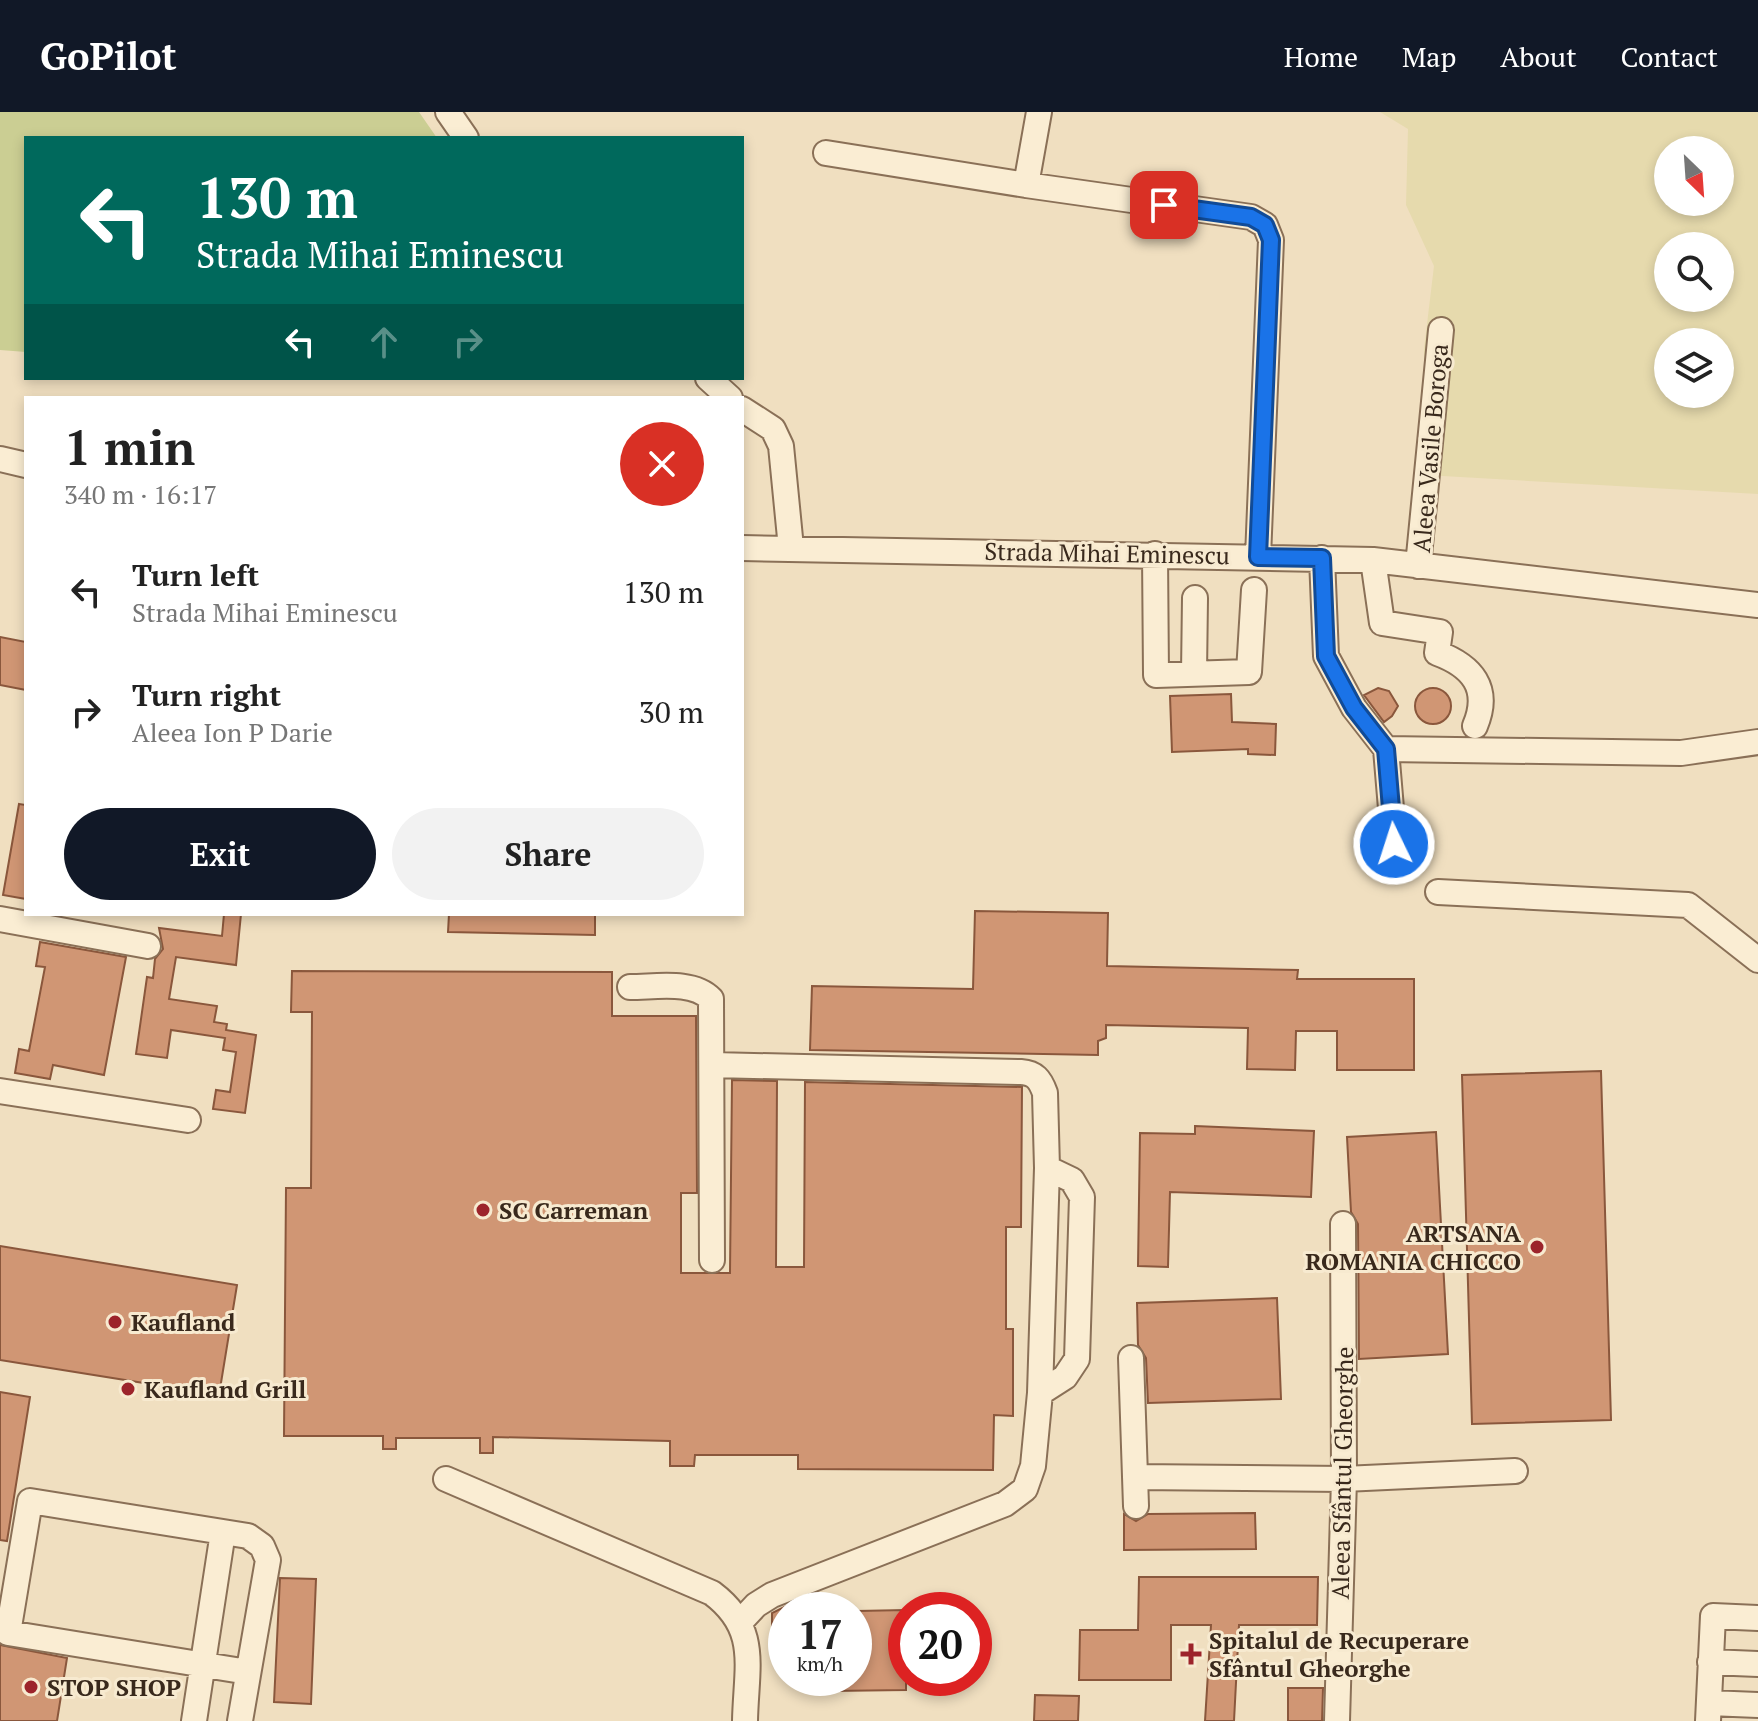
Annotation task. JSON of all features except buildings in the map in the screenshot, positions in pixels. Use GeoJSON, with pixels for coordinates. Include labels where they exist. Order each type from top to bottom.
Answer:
{"type":"FeatureCollection","features":[{"type":"Feature","properties":{"kind":"street"},"geometry":{"type":"LineString","coordinates":[[448,112],[465,136]]}},
{"type":"Feature","properties":{"kind":"street"},"geometry":{"type":"LineString","coordinates":[[1026,185],[1039,112]]}},
{"type":"Feature","properties":{"kind":"street"},"geometry":{"type":"LineString","coordinates":[[826,153],[1251,217],[1265,225],[1271,240],[1271,252],[1258,557]]}},
{"type":"Feature","properties":{"kind":"street","name":"Aleea Vasile Boroga"},"geometry":{"type":"LineString","coordinates":[[1418,566],[1441,330]]}},
{"type":"Feature","properties":{"kind":"street"},"geometry":{"type":"LineString","coordinates":[[710,380],[728,396]]}},
{"type":"Feature","properties":{"kind":"street"},"geometry":{"type":"LineString","coordinates":[[744,410],[773,429],[781,446],[791,548]]}},
{"type":"Feature","properties":{"kind":"street"},"geometry":{"type":"LineString","coordinates":[[0,459],[24,465]]}},
{"type":"Feature","properties":{"kind":"street","name":"Strada Mihai Eminescu"},"geometry":{"type":"LineString","coordinates":[[744,548],[1373,560],[1758,605]]}},
{"type":"Feature","properties":{"kind":"street"},"geometry":{"type":"LineString","coordinates":[[1155,554],[1156,675],[1249,672],[1254,590]]}},
{"type":"Feature","properties":{"kind":"street"},"geometry":{"type":"LineString","coordinates":[[1322,558],[1326,656],[1354,708],[1386,749],[1394,844]]}},
{"type":"Feature","properties":{"kind":"street"},"geometry":{"type":"LineString","coordinates":[[1373,560],[1382,623],[1440,632],[1437,653],[1460,662],[1477,684],[1483,707],[1475,726]]}},
{"type":"Feature","properties":{"kind":"street"},"geometry":{"type":"LineString","coordinates":[[1194,673],[1195,598]]}},
{"type":"Feature","properties":{"kind":"street"},"geometry":{"type":"LineString","coordinates":[[1386,749],[1681,753],[1758,742]]}},
{"type":"Feature","properties":{"kind":"street"},"geometry":{"type":"LineString","coordinates":[[1438,892],[1688,905],[1758,960]]}},
{"type":"Feature","properties":{"kind":"street"},"geometry":{"type":"LineString","coordinates":[[0,919],[148,946]]}},
{"type":"Feature","properties":{"kind":"street"},"geometry":{"type":"LineString","coordinates":[[630,987],[703,990],[711,999],[712,1260]]}},
{"type":"Feature","properties":{"kind":"street"},"geometry":{"type":"LineString","coordinates":[[713,1065],[1032,1073],[1041,1082],[1045,1093],[1047,1168],[1040,1393],[1033,1466],[1025,1489],[1005,1504],[772,1595],[756,1605],[741,1621]]}},
{"type":"Feature","properties":{"kind":"street"},"geometry":{"type":"LineString","coordinates":[[0,1091],[188,1120]]}},
{"type":"Feature","properties":{"kind":"street"},"geometry":{"type":"LineString","coordinates":[[1040,1393],[1065,1377],[1077,1359],[1082,1197],[1072,1180],[1047,1168]]}},
{"type":"Feature","properties":{"kind":"street","name":"Aleea Sfântul Gheorghe"},"geometry":{"type":"LineString","coordinates":[[1337,1721],[1344,1479],[1343,1224]]}},
{"type":"Feature","properties":{"kind":"street"},"geometry":{"type":"LineString","coordinates":[[1131,1358],[1136,1506]]}},
{"type":"Feature","properties":{"kind":"street"},"geometry":{"type":"LineString","coordinates":[[1135,1477],[1344,1479],[1515,1471]]}},
{"type":"Feature","properties":{"kind":"street"},"geometry":{"type":"LineString","coordinates":[[446,1479],[712,1593],[731,1607],[741,1621],[747,1638],[745,1721]]}},
{"type":"Feature","properties":{"kind":"street"},"geometry":{"type":"LineString","coordinates":[[240,1721],[252,1680],[268,1560],[262,1546],[248,1536],[30,1501],[8,1633],[202,1664],[252,1680]]}},
{"type":"Feature","properties":{"kind":"street"},"geometry":{"type":"LineString","coordinates":[[194,1721],[223,1532]]}},
{"type":"Feature","properties":{"kind":"street"},"geometry":{"type":"LineString","coordinates":[[1758,1618],[1713,1616],[1709,1712],[1758,1705]]}},
{"type":"Feature","properties":{"kind":"street"},"geometry":{"type":"LineString","coordinates":[[1710,1662],[1758,1664]]}},
{"type":"Feature","properties":{"kind":"street"},"geometry":{"type":"LineString","coordinates":[[252,1680],[255,1721]]}},
{"type":"Feature","properties":{"kind":"shaded area"},"geometry":{"type":"Polygon","coordinates":[[[1380,112],[1758,112],[1758,494],[1425,475],[1424,349],[1434,266],[1406,205],[1408,129],[1380,112]]]}},
{"type":"Feature","properties":{"kind":"green space"},"geometry":{"type":"Polygon","coordinates":[[[0,112],[419,112],[436,136],[24,136],[24,352],[0,350],[0,112]]]}},
{"type":"Feature","properties":{"kind":"place","name":"SC Carreman"},"geometry":{"type":"Point","coordinates":[483,1210]}},
{"type":"Feature","properties":{"kind":"place","name":"ARTSANA ROMANIA CHICCO"},"geometry":{"type":"Point","coordinates":[1537,1247]}},
{"type":"Feature","properties":{"kind":"place","name":"Kaufland"},"geometry":{"type":"Point","coordinates":[115,1322]}},
{"type":"Feature","properties":{"kind":"place","name":"Kaufland Grill"},"geometry":{"type":"Point","coordinates":[128,1389]}},
{"type":"Feature","properties":{"kind":"place","name":"Spitalul de Recuperare Sfântul Gheorghe"},"geometry":{"type":"Point","coordinates":[1191,1654]}},
{"type":"Feature","properties":{"kind":"place","name":"STOP SHOP"},"geometry":{"type":"Point","coordinates":[31,1687]}},
{"type":"Feature","properties":{"kind":"route"},"geometry":{"type":"LineString","coordinates":[[1164,205],[1251,217],[1265,225],[1271,240],[1258,557],[1322,558],[1326,656],[1354,708],[1386,749],[1394,844]]}}]}
